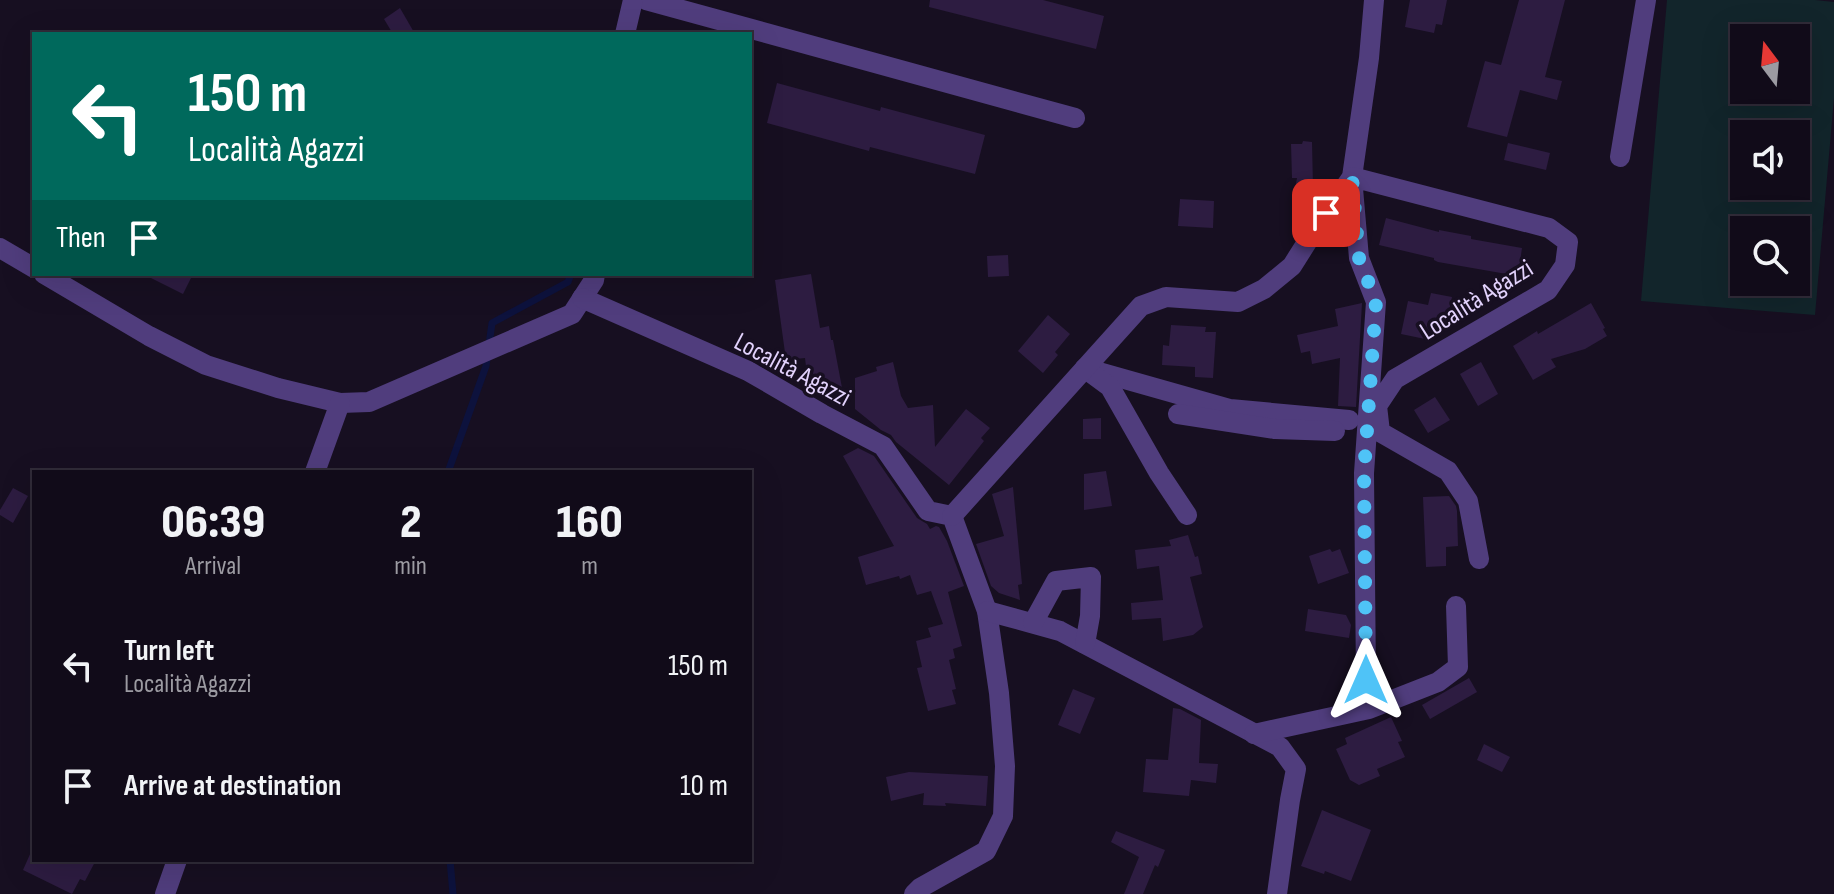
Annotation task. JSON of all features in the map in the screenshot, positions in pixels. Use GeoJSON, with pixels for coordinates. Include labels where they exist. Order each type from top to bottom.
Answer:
{"type":"FeatureCollection","features":[{"type":"Feature","properties":{"kind":"street"},"geometry":{"type":"LineString","coordinates":[[625,32],[633,0]]}},
{"type":"Feature","properties":{"kind":"street"},"geometry":{"type":"LineString","coordinates":[[646,0],[1075,118]]}},
{"type":"Feature","properties":{"kind":"street","name":"Località Agazzi"},"geometry":{"type":"LineString","coordinates":[[1366,680],[1364,473],[1376,302],[1359,258],[1352,177],[1374,0]]}},
{"type":"Feature","properties":{"kind":"street"},"geometry":{"type":"LineString","coordinates":[[1620,157],[1646,0]]}},
{"type":"Feature","properties":{"kind":"street","name":"Località Agazzi"},"geometry":{"type":"LineString","coordinates":[[582,298],[748,371],[883,446],[928,511],[952,516],[1141,306],[1166,297],[1238,302],[1264,289],[1292,266],[1352,177]]}},
{"type":"Feature","properties":{"kind":"street","name":"Località Agazzi"},"geometry":{"type":"LineString","coordinates":[[1352,177],[1549,228],[1568,242],[1565,265],[1548,290],[1395,379],[1377,406],[1380,432],[1448,471],[1468,501],[1479,559]]}},
{"type":"Feature","properties":{"kind":"street"},"geometry":{"type":"LineString","coordinates":[[0,248],[32,267]]}},
{"type":"Feature","properties":{"kind":"street"},"geometry":{"type":"LineString","coordinates":[[47,276],[149,336],[206,365],[278,388],[340,403],[369,402],[572,314],[595,276]]}},
{"type":"Feature","properties":{"kind":"street"},"geometry":{"type":"LineString","coordinates":[[1085,368],[1230,409],[1349,420]]}},
{"type":"Feature","properties":{"kind":"street"},"geometry":{"type":"LineString","coordinates":[[1085,368],[1110,387],[1187,515]]}},
{"type":"Feature","properties":{"kind":"street"},"geometry":{"type":"LineString","coordinates":[[316,470],[340,403]]}},
{"type":"Feature","properties":{"kind":"street"},"geometry":{"type":"LineString","coordinates":[[1178,414],[1275,429],[1367,431]]}},
{"type":"Feature","properties":{"kind":"street"},"geometry":{"type":"LineString","coordinates":[[914,894],[986,851],[1003,816],[1003,737],[987,611],[952,516]]}},
{"type":"Feature","properties":{"kind":"street"},"geometry":{"type":"LineString","coordinates":[[1033,623],[1056,581],[1091,577],[1090,616],[1085,644]]}},
{"type":"Feature","properties":{"kind":"street"},"geometry":{"type":"LineString","coordinates":[[1254,734],[1369,709],[1438,682],[1458,667],[1456,606]]}},
{"type":"Feature","properties":{"kind":"street"},"geometry":{"type":"LineString","coordinates":[[987,611],[1060,631],[1280,747],[1296,769],[1277,894]]}},
{"type":"Feature","properties":{"kind":"street"},"geometry":{"type":"LineString","coordinates":[[165,894],[176,862]]}},
{"type":"Feature","properties":{"kind":"shaded area"},"geometry":{"type":"Polygon","coordinates":[[[1667,0],[1834,2],[1834,98],[1815,315],[1641,301],[1667,0]]]}},
{"type":"Feature","properties":{"kind":"building"},"geometry":{"type":"Polygon","coordinates":[[[930,0],[1043,0],[1104,16],[1096,49],[929,7],[930,0]]]}},
{"type":"Feature","properties":{"kind":"building"},"geometry":{"type":"Polygon","coordinates":[[[1410,0],[1447,0],[1442,25],[1436,24],[1434,33],[1405,27],[1410,0]]]}},
{"type":"Feature","properties":{"kind":"building"},"geometry":{"type":"Polygon","coordinates":[[[1519,0],[1565,0],[1545,77],[1562,81],[1557,100],[1520,90],[1507,137],[1467,127],[1485,61],[1501,65],[1519,0]]]}},
{"type":"Feature","properties":{"kind":"building"},"geometry":{"type":"Polygon","coordinates":[[[400,8],[414,32],[392,32],[384,19],[400,8]]]}},
{"type":"Feature","properties":{"kind":"building"},"geometry":{"type":"Polygon","coordinates":[[[777,83],[985,135],[975,174],[870,147],[869,151],[767,123],[777,83]]]}},
{"type":"Feature","properties":{"kind":"building"},"geometry":{"type":"Polygon","coordinates":[[[1303,141],[1312,142],[1313,187],[1309,208],[1292,205],[1297,178],[1292,178],[1291,144],[1302,144],[1303,141]]]}},
{"type":"Feature","properties":{"kind":"building"},"geometry":{"type":"Polygon","coordinates":[[[1508,143],[1550,153],[1546,170],[1504,160],[1508,143]]]}},
{"type":"Feature","properties":{"kind":"building"},"geometry":{"type":"Polygon","coordinates":[[[1180,199],[1214,201],[1213,228],[1178,226],[1180,199]]]}},
{"type":"Feature","properties":{"kind":"building"},"geometry":{"type":"Polygon","coordinates":[[[1386,218],[1522,248],[1518,276],[1438,262],[1434,258],[1379,245],[1386,218]]]}},
{"type":"Feature","properties":{"kind":"building"},"geometry":{"type":"Polygon","coordinates":[[[1008,255],[1009,276],[988,277],[987,256],[1008,255]]]}},
{"type":"Feature","properties":{"kind":"building"},"geometry":{"type":"Polygon","coordinates":[[[811,274],[820,328],[829,326],[843,393],[826,396],[826,393],[815,395],[809,392],[805,358],[786,360],[775,280],[811,274]]]}},
{"type":"Feature","properties":{"kind":"building"},"geometry":{"type":"Polygon","coordinates":[[[147,276],[192,276],[183,294],[147,276]]]}},
{"type":"Feature","properties":{"kind":"building"},"geometry":{"type":"Polygon","coordinates":[[[1431,293],[1452,297],[1446,325],[1425,339],[1401,334],[1408,301],[1428,305],[1431,293]]]}},
{"type":"Feature","properties":{"kind":"building"},"geometry":{"type":"Polygon","coordinates":[[[1362,303],[1356,407],[1338,406],[1340,358],[1312,364],[1310,351],[1301,353],[1297,335],[1338,326],[1335,309],[1362,303]]]}},
{"type":"Feature","properties":{"kind":"building"},"geometry":{"type":"Polygon","coordinates":[[[1591,303],[1607,336],[1585,349],[1551,359],[1556,367],[1533,380],[1513,346],[1591,303]]]}},
{"type":"Feature","properties":{"kind":"building"},"geometry":{"type":"Polygon","coordinates":[[[1048,315],[1070,334],[1043,373],[1018,351],[1048,315]]]}},
{"type":"Feature","properties":{"kind":"building"},"geometry":{"type":"Polygon","coordinates":[[[1171,325],[1206,327],[1205,332],[1216,332],[1213,378],[1195,377],[1195,367],[1162,365],[1163,345],[1169,346],[1171,325]]]}},
{"type":"Feature","properties":{"kind":"building"},"geometry":{"type":"Polygon","coordinates":[[[893,362],[901,396],[908,408],[933,405],[935,447],[966,409],[990,428],[981,438],[984,441],[949,485],[891,435],[855,409],[855,378],[893,362]]]}},
{"type":"Feature","properties":{"kind":"building"},"geometry":{"type":"Polygon","coordinates":[[[1481,362],[1498,394],[1478,406],[1460,374],[1481,362]]]}},
{"type":"Feature","properties":{"kind":"building"},"geometry":{"type":"Polygon","coordinates":[[[1435,397],[1450,420],[1428,433],[1414,410],[1435,397]]]}},
{"type":"Feature","properties":{"kind":"building"},"geometry":{"type":"Polygon","coordinates":[[[1101,418],[1101,439],[1083,439],[1083,419],[1101,418]]]}},
{"type":"Feature","properties":{"kind":"building"},"geometry":{"type":"Polygon","coordinates":[[[858,448],[874,456],[917,518],[930,529],[939,527],[947,541],[964,586],[948,592],[962,646],[953,649],[955,658],[949,660],[956,704],[928,711],[917,668],[922,667],[916,641],[931,637],[928,628],[943,624],[931,591],[917,595],[910,575],[866,585],[858,557],[894,546],[843,456],[858,448]]]}},
{"type":"Feature","properties":{"kind":"building"},"geometry":{"type":"Polygon","coordinates":[[[1106,471],[1112,506],[1084,510],[1084,474],[1106,471]]]}},
{"type":"Feature","properties":{"kind":"building"},"geometry":{"type":"Polygon","coordinates":[[[1013,487],[1022,584],[1018,585],[1020,600],[999,593],[991,586],[976,544],[1004,536],[992,494],[1013,487]]]}},
{"type":"Feature","properties":{"kind":"building"},"geometry":{"type":"Polygon","coordinates":[[[13,488],[28,496],[13,523],[0,515],[0,510],[13,488]]]}},
{"type":"Feature","properties":{"kind":"building"},"geometry":{"type":"Polygon","coordinates":[[[1449,496],[1457,511],[1458,546],[1446,547],[1446,566],[1426,567],[1423,497],[1449,496]]]}},
{"type":"Feature","properties":{"kind":"building"},"geometry":{"type":"Polygon","coordinates":[[[1188,535],[1202,574],[1190,577],[1203,627],[1193,635],[1163,641],[1161,618],[1132,620],[1131,603],[1163,600],[1159,566],[1137,569],[1135,550],[1171,546],[1169,540],[1188,535]]]}},
{"type":"Feature","properties":{"kind":"building"},"geometry":{"type":"Polygon","coordinates":[[[1330,549],[1332,552],[1340,549],[1349,573],[1318,584],[1309,556],[1330,549]]]}},
{"type":"Feature","properties":{"kind":"building"},"geometry":{"type":"Polygon","coordinates":[[[1308,609],[1346,615],[1351,625],[1349,638],[1305,631],[1308,609]]]}},
{"type":"Feature","properties":{"kind":"building"},"geometry":{"type":"Polygon","coordinates":[[[1469,678],[1477,692],[1430,719],[1422,705],[1469,678]]]}},
{"type":"Feature","properties":{"kind":"building"},"geometry":{"type":"Polygon","coordinates":[[[1073,689],[1095,698],[1080,734],[1058,725],[1073,689]]]}},
{"type":"Feature","properties":{"kind":"building"},"geometry":{"type":"Polygon","coordinates":[[[1173,708],[1201,720],[1199,763],[1218,764],[1216,783],[1191,780],[1189,796],[1143,792],[1146,759],[1168,760],[1173,708]]]}},
{"type":"Feature","properties":{"kind":"building"},"geometry":{"type":"Polygon","coordinates":[[[1391,717],[1402,741],[1398,742],[1405,757],[1377,769],[1380,776],[1359,785],[1350,780],[1336,749],[1347,744],[1345,738],[1391,717]]]}},
{"type":"Feature","properties":{"kind":"building"},"geometry":{"type":"Polygon","coordinates":[[[1484,744],[1510,757],[1502,772],[1477,760],[1484,744]]]}},
{"type":"Feature","properties":{"kind":"building"},"geometry":{"type":"Polygon","coordinates":[[[909,772],[988,776],[986,806],[923,805],[924,793],[891,801],[886,777],[909,772]]]}},
{"type":"Feature","properties":{"kind":"building"},"geometry":{"type":"Polygon","coordinates":[[[1322,810],[1371,830],[1351,881],[1301,866],[1322,810]]]}},
{"type":"Feature","properties":{"kind":"building"},"geometry":{"type":"Polygon","coordinates":[[[1116,831],[1165,850],[1143,894],[1124,894],[1139,857],[1111,842],[1116,831]]]}},
{"type":"Feature","properties":{"kind":"building"},"geometry":{"type":"Polygon","coordinates":[[[31,852],[32,862],[95,862],[85,881],[80,879],[72,894],[23,870],[31,852]]]}},
{"type":"Feature","properties":{"kind":"waterway"},"geometry":{"type":"LineString","coordinates":[[449,470],[486,366],[492,323],[568,282],[570,276]]}},
{"type":"Feature","properties":{"kind":"waterway"},"geometry":{"type":"LineString","coordinates":[[450,862],[453,894]]}},
{"type":"Feature","properties":{"kind":"route"},"geometry":{"type":"LineString","coordinates":[[1326,213],[1352,177],[1359,258],[1376,302],[1364,473],[1366,680]]}}]}
